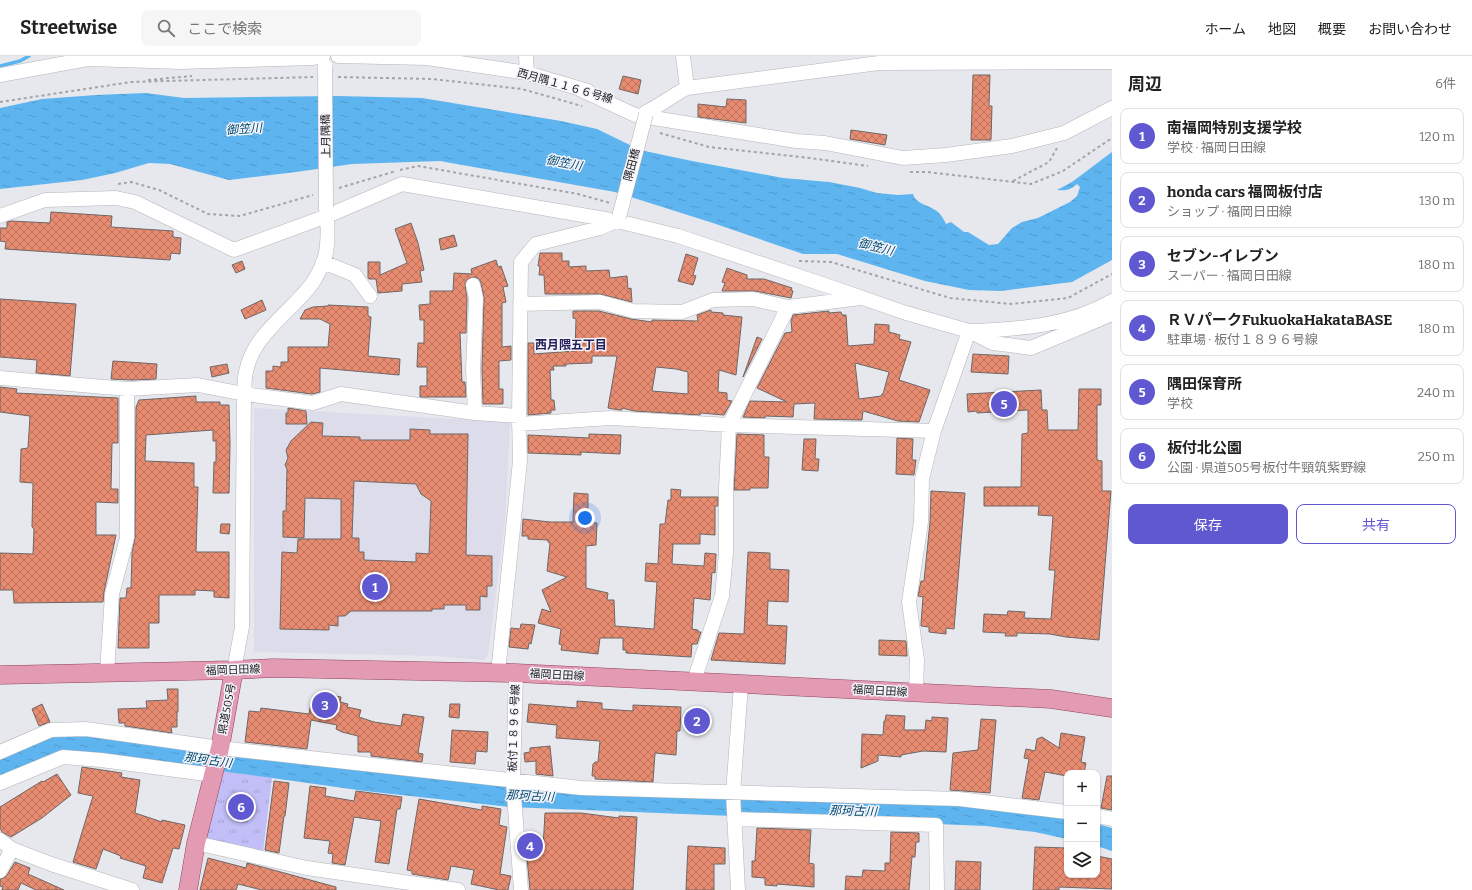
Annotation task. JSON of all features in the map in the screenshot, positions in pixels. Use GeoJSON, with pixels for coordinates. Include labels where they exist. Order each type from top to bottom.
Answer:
{"type":"FeatureCollection","features":[{"type":"Feature","properties":{"kind":"main road","name":"福岡日田線"},"geometry":{"type":"LineString","coordinates":[[0,675],[273,668],[516,673],[1050,699],[1112,708]]}},
{"type":"Feature","properties":{"kind":"main road","name":"県道505号"},"geometry":{"type":"LineString","coordinates":[[188,890],[196,843],[220,748],[234,670]]}},
{"type":"Feature","properties":{"kind":"street","name":"西月隅１１６６号線"},"geometry":{"type":"LineString","coordinates":[[338,56],[427,58],[527,73],[579,89],[595,92],[646,113]]}},
{"type":"Feature","properties":{"kind":"street"},"geometry":{"type":"LineString","coordinates":[[526,56],[527,73]]}},
{"type":"Feature","properties":{"kind":"street"},"geometry":{"type":"LineString","coordinates":[[683,56],[687,88]]}},
{"type":"Feature","properties":{"kind":"street"},"geometry":{"type":"LineString","coordinates":[[0,75],[88,59],[324,59]]}},
{"type":"Feature","properties":{"kind":"street","name":"上月隅橋"},"geometry":{"type":"LineString","coordinates":[[324,59],[327,211],[324,262]]}},
{"type":"Feature","properties":{"kind":"street"},"geometry":{"type":"LineString","coordinates":[[646,113],[659,106],[674,94],[687,88],[878,60],[1096,59],[1112,62]]}},
{"type":"Feature","properties":{"kind":"street"},"geometry":{"type":"LineString","coordinates":[[579,89],[635,115],[796,141],[825,143],[903,158],[946,155],[1012,146],[1064,133],[1112,108]]}},
{"type":"Feature","properties":{"kind":"street","name":"隅田橋"},"geometry":{"type":"LineString","coordinates":[[618,219],[646,113]]}},
{"type":"Feature","properties":{"kind":"street"},"geometry":{"type":"LineString","coordinates":[[0,216],[45,200],[116,198],[135,202],[234,250],[327,211],[402,184],[618,219],[678,236],[906,313],[969,331],[993,343],[1031,348],[1112,315]]}},
{"type":"Feature","properties":{"kind":"street"},"geometry":{"type":"LineString","coordinates":[[498,673],[520,461],[519,420],[521,262],[536,244],[600,228],[618,219]]}},
{"type":"Feature","properties":{"kind":"street"},"geometry":{"type":"LineString","coordinates":[[234,670],[242,627],[244,394],[246,372],[250,358],[259,342],[276,321],[312,284],[324,262],[355,275],[370,296]]}},
{"type":"Feature","properties":{"kind":"street"},"geometry":{"type":"LineString","coordinates":[[473,285],[476,298],[473,368],[475,413]]}},
{"type":"Feature","properties":{"kind":"street"},"geometry":{"type":"LineString","coordinates":[[520,304],[600,302],[633,311],[682,312],[713,300],[753,299],[788,307],[863,298]]}},
{"type":"Feature","properties":{"kind":"street"},"geometry":{"type":"LineString","coordinates":[[1019,329],[1066,320],[1104,306],[1112,301]]}},
{"type":"Feature","properties":{"kind":"street"},"geometry":{"type":"LineString","coordinates":[[694,681],[722,596],[726,553],[726,488],[729,425],[788,307]]}},
{"type":"Feature","properties":{"kind":"street"},"geometry":{"type":"LineString","coordinates":[[969,331],[1019,329],[1074,330]]}},
{"type":"Feature","properties":{"kind":"street"},"geometry":{"type":"LineString","coordinates":[[916,693],[918,660],[909,602],[921,522],[922,479],[934,430],[969,331]]}},
{"type":"Feature","properties":{"kind":"street"},"geometry":{"type":"LineString","coordinates":[[0,378],[126,389],[198,385],[244,394],[313,403],[341,394],[519,420],[610,418],[729,425],[934,430]]}},
{"type":"Feature","properties":{"kind":"street"},"geometry":{"type":"LineString","coordinates":[[107,673],[112,594],[127,538],[126,389]]}},
{"type":"Feature","properties":{"kind":"street","name":"板付１８９６号線"},"geometry":{"type":"LineString","coordinates":[[516,673],[513,782],[521,890]]}},
{"type":"Feature","properties":{"kind":"street"},"geometry":{"type":"LineString","coordinates":[[738,890],[733,793],[740,685]]}},
{"type":"Feature","properties":{"kind":"street"},"geometry":{"type":"LineString","coordinates":[[0,752],[51,730],[86,729],[220,748],[513,782],[581,788],[959,799],[1064,812]]}},
{"type":"Feature","properties":{"kind":"street"},"geometry":{"type":"LineString","coordinates":[[0,783],[63,757],[101,760],[213,775]]}},
{"type":"Feature","properties":{"kind":"street"},"geometry":{"type":"LineString","coordinates":[[1100,817],[1112,819]]}},
{"type":"Feature","properties":{"kind":"street"},"geometry":{"type":"LineString","coordinates":[[734,819],[936,825],[937,890]]}},
{"type":"Feature","properties":{"kind":"street"},"geometry":{"type":"LineString","coordinates":[[0,840],[12,849],[51,864],[132,890]]}},
{"type":"Feature","properties":{"kind":"street"},"geometry":{"type":"LineString","coordinates":[[196,843],[307,868],[458,890]]}},
{"type":"Feature","properties":{"kind":"street"},"geometry":{"type":"LineString","coordinates":[[0,871],[12,849]]}},
{"type":"Feature","properties":{"kind":"path"},"geometry":{"type":"LineString","coordinates":[[0,102],[131,82],[313,77]]}},
{"type":"Feature","properties":{"kind":"path"},"geometry":{"type":"LineString","coordinates":[[337,77],[432,79],[522,89],[586,107]]}},
{"type":"Feature","properties":{"kind":"path"},"geometry":{"type":"LineString","coordinates":[[658,133],[709,147],[871,166]]}},
{"type":"Feature","properties":{"kind":"path"},"geometry":{"type":"LineString","coordinates":[[1012,182],[1049,162],[1064,133]]}},
{"type":"Feature","properties":{"kind":"path"},"geometry":{"type":"LineString","coordinates":[[910,172],[927,172],[1031,184],[1063,171],[1112,138]]}},
{"type":"Feature","properties":{"kind":"shaded area"},"geometry":{"type":"Polygon","coordinates":[[[254,408],[510,422],[505,521],[488,655],[483,660],[435,656],[254,652],[254,408]]]}},
{"type":"Feature","properties":{"kind":"green space"},"geometry":{"type":"Polygon","coordinates":[[[223,770],[272,778],[263,852],[207,839],[205,835],[223,770]]]}},
{"type":"Feature","properties":{"kind":"water","name":"御笠川"},"geometry":{"type":"Polygon","coordinates":[[[146,93],[184,98],[337,96],[422,98],[561,121],[597,129],[640,150],[687,160],[783,178],[829,182],[877,193],[898,195],[913,194],[920,203],[936,210],[946,224],[951,222],[964,232],[968,232],[989,245],[998,244],[1012,228],[1022,222],[1038,218],[1070,202],[1077,196],[1080,187],[1077,184],[1068,190],[1057,190],[1072,182],[1112,152],[1112,260],[1072,282],[1001,291],[969,290],[925,281],[837,254],[803,254],[713,223],[615,192],[440,161],[352,164],[229,180],[170,164],[149,163],[115,173],[82,180],[0,189],[0,108],[42,99],[146,93]]]}},
{"type":"Feature","properties":{"kind":"water","name":"那珂古川"},"geometry":{"type":"Polygon","coordinates":[[[70,731],[367,771],[986,807],[1064,817],[1064,838],[1035,832],[986,826],[510,807],[365,791],[71,752],[0,779],[0,760],[58,734],[70,731]]]}},
{"type":"Feature","properties":{"kind":"water"},"geometry":{"type":"Polygon","coordinates":[[[1100,825],[1112,828],[1112,851],[1100,847],[1100,825]]]}},
{"type":"Feature","properties":{"kind":"building"},"geometry":{"type":"Polygon","coordinates":[[[973,75],[990,75],[989,106],[992,106],[991,140],[971,140],[973,75]]]}},
{"type":"Feature","properties":{"kind":"building"},"geometry":{"type":"Polygon","coordinates":[[[623,76],[641,80],[638,94],[619,89],[623,76]]]}},
{"type":"Feature","properties":{"kind":"building"},"geometry":{"type":"Polygon","coordinates":[[[727,99],[746,100],[746,123],[698,117],[698,104],[726,107],[727,99]]]}},
{"type":"Feature","properties":{"kind":"building"},"geometry":{"type":"Polygon","coordinates":[[[851,130],[887,135],[885,145],[850,139],[851,130]]]}},
{"type":"Feature","properties":{"kind":"building"},"geometry":{"type":"Polygon","coordinates":[[[51,212],[112,216],[111,227],[173,231],[173,237],[181,238],[180,254],[171,253],[170,260],[5,249],[6,242],[0,241],[0,228],[7,228],[7,222],[50,223],[51,212]]]}},
{"type":"Feature","properties":{"kind":"building"},"geometry":{"type":"Polygon","coordinates":[[[411,223],[418,243],[424,270],[420,271],[422,282],[402,284],[402,291],[378,293],[376,279],[368,278],[368,262],[380,262],[380,275],[407,263],[395,229],[411,223]]]}},
{"type":"Feature","properties":{"kind":"building"},"geometry":{"type":"Polygon","coordinates":[[[454,235],[457,246],[441,250],[439,239],[454,235]]]}},
{"type":"Feature","properties":{"kind":"building"},"geometry":{"type":"Polygon","coordinates":[[[540,253],[562,253],[562,261],[569,261],[569,267],[586,266],[586,271],[609,270],[610,278],[627,276],[628,289],[631,288],[632,302],[600,294],[545,294],[544,275],[539,275],[540,266],[538,266],[540,253]]]}},
{"type":"Feature","properties":{"kind":"building"},"geometry":{"type":"Polygon","coordinates":[[[686,254],[698,258],[693,275],[696,276],[693,285],[678,281],[686,254]]]}},
{"type":"Feature","properties":{"kind":"building"},"geometry":{"type":"Polygon","coordinates":[[[496,260],[498,267],[501,266],[508,286],[503,287],[506,302],[502,303],[502,347],[511,346],[511,360],[499,361],[499,389],[503,389],[503,404],[483,404],[482,369],[484,298],[481,283],[479,279],[475,277],[468,279],[465,283],[467,299],[466,333],[460,333],[462,382],[465,382],[466,397],[420,397],[420,386],[427,386],[427,367],[417,367],[418,343],[424,343],[424,320],[420,320],[419,305],[430,304],[430,291],[453,291],[454,273],[472,274],[471,269],[496,260]]]}},
{"type":"Feature","properties":{"kind":"building"},"geometry":{"type":"Polygon","coordinates":[[[242,261],[245,269],[236,273],[232,265],[242,261]]]}},
{"type":"Feature","properties":{"kind":"building"},"geometry":{"type":"Polygon","coordinates":[[[727,268],[747,275],[747,279],[764,279],[792,288],[791,290],[793,291],[791,298],[755,291],[722,291],[725,283],[722,282],[727,268]]]}},
{"type":"Feature","properties":{"kind":"building"},"geometry":{"type":"Polygon","coordinates":[[[0,299],[76,304],[70,376],[36,373],[37,360],[0,357],[0,299]]]}},
{"type":"Feature","properties":{"kind":"building"},"geometry":{"type":"Polygon","coordinates":[[[262,300],[266,310],[245,319],[241,310],[262,300]]]}},
{"type":"Feature","properties":{"kind":"building"},"geometry":{"type":"Polygon","coordinates":[[[328,305],[368,307],[368,316],[371,317],[368,356],[400,359],[399,375],[320,368],[320,392],[312,394],[266,388],[266,371],[273,371],[273,366],[281,367],[281,362],[288,362],[288,347],[328,347],[330,324],[320,319],[300,319],[305,310],[313,307],[328,305]]]}},
{"type":"Feature","properties":{"kind":"building"},"geometry":{"type":"Polygon","coordinates":[[[711,310],[711,312],[723,313],[723,315],[742,317],[736,375],[719,370],[718,392],[727,393],[727,400],[732,401],[724,415],[701,413],[700,415],[608,408],[617,356],[592,356],[592,363],[553,366],[554,370],[550,370],[551,400],[554,400],[555,410],[551,410],[551,413],[528,415],[528,343],[534,343],[534,354],[575,351],[576,319],[573,318],[573,311],[599,311],[631,319],[652,322],[652,320],[698,321],[697,315],[711,310]],[[656,367],[652,391],[688,394],[688,372],[656,367]]]}},
{"type":"Feature","properties":{"kind":"building"},"geometry":{"type":"Polygon","coordinates":[[[829,311],[828,313],[841,312],[842,315],[846,315],[848,346],[874,344],[875,324],[889,325],[889,332],[900,335],[899,339],[911,342],[899,380],[930,390],[919,422],[898,421],[863,411],[862,420],[814,419],[815,403],[794,404],[793,417],[743,417],[750,401],[787,402],[757,388],[785,333],[792,332],[791,321],[793,315],[829,311]],[[855,363],[859,399],[881,396],[883,394],[889,372],[855,363]]]}},
{"type":"Feature","properties":{"kind":"building"},"geometry":{"type":"Polygon","coordinates":[[[757,337],[762,339],[743,377],[757,337]]]}},
{"type":"Feature","properties":{"kind":"building"},"geometry":{"type":"Polygon","coordinates":[[[973,354],[1009,356],[1008,374],[971,372],[973,354]]]}},
{"type":"Feature","properties":{"kind":"building"},"geometry":{"type":"Polygon","coordinates":[[[113,361],[157,364],[156,379],[111,379],[113,361]]]}},
{"type":"Feature","properties":{"kind":"building"},"geometry":{"type":"Polygon","coordinates":[[[227,364],[229,373],[212,377],[210,367],[227,364]]]}},
{"type":"Feature","properties":{"kind":"building"},"geometry":{"type":"Polygon","coordinates":[[[0,387],[17,389],[16,393],[118,398],[118,443],[112,443],[111,489],[118,489],[118,503],[96,502],[96,535],[116,535],[103,602],[14,603],[13,590],[0,590],[0,553],[33,554],[34,529],[32,527],[33,483],[20,482],[21,449],[28,448],[30,416],[0,412],[0,387]]]}},
{"type":"Feature","properties":{"kind":"building"},"geometry":{"type":"Polygon","coordinates":[[[1079,389],[1101,389],[1101,405],[1097,405],[1097,460],[1102,461],[1102,491],[1111,491],[1099,640],[1050,634],[1017,633],[1017,636],[1005,636],[1006,633],[983,632],[984,614],[1007,615],[1008,611],[1025,612],[1024,618],[1051,619],[1055,570],[1049,570],[1053,516],[1038,515],[1039,506],[984,506],[984,487],[1021,487],[1022,434],[1028,433],[1028,410],[977,413],[977,411],[968,412],[967,394],[1041,390],[1042,410],[1047,410],[1048,430],[1078,430],[1079,389]]]}},
{"type":"Feature","properties":{"kind":"building"},"geometry":{"type":"Polygon","coordinates":[[[196,396],[196,402],[220,402],[220,405],[229,405],[229,493],[213,493],[214,462],[216,462],[216,441],[213,441],[213,430],[146,435],[145,461],[194,463],[194,487],[198,487],[196,552],[229,552],[229,598],[214,597],[214,591],[195,590],[195,595],[159,595],[159,623],[149,623],[149,648],[118,648],[120,598],[126,598],[127,588],[131,588],[132,553],[135,538],[136,407],[139,400],[196,396]]]}},
{"type":"Feature","properties":{"kind":"building"},"geometry":{"type":"Polygon","coordinates":[[[288,408],[306,411],[307,424],[286,424],[286,413],[288,413],[288,408]]]}},
{"type":"Feature","properties":{"kind":"building"},"geometry":{"type":"Polygon","coordinates":[[[311,422],[323,423],[322,436],[360,437],[360,440],[410,440],[410,429],[430,430],[430,434],[468,434],[466,555],[492,556],[492,586],[487,586],[487,597],[480,596],[480,610],[466,610],[466,605],[444,605],[444,609],[432,609],[432,611],[351,611],[345,616],[338,616],[338,626],[329,625],[329,630],[280,629],[282,552],[297,553],[298,539],[341,539],[341,499],[305,498],[304,538],[283,537],[283,511],[286,511],[287,469],[285,465],[288,458],[286,450],[291,441],[311,422]],[[354,481],[352,538],[359,538],[359,552],[364,552],[364,560],[416,562],[416,553],[429,554],[431,501],[421,494],[416,484],[354,481]]]}},
{"type":"Feature","properties":{"kind":"building"},"geometry":{"type":"Polygon","coordinates":[[[589,434],[621,435],[620,454],[581,452],[581,455],[528,453],[528,435],[589,438],[589,434]]]}},
{"type":"Feature","properties":{"kind":"building"},"geometry":{"type":"Polygon","coordinates":[[[737,434],[764,435],[764,457],[769,457],[768,488],[734,490],[737,434]]]}},
{"type":"Feature","properties":{"kind":"building"},"geometry":{"type":"Polygon","coordinates":[[[897,438],[913,439],[912,460],[916,460],[914,475],[896,474],[897,438]]]}},
{"type":"Feature","properties":{"kind":"building"},"geometry":{"type":"Polygon","coordinates":[[[804,439],[816,439],[815,459],[819,459],[818,471],[802,470],[804,439]]]}},
{"type":"Feature","properties":{"kind":"building"},"geometry":{"type":"Polygon","coordinates":[[[671,489],[681,490],[680,497],[718,497],[718,506],[715,506],[715,535],[700,534],[700,544],[673,544],[672,564],[704,566],[705,553],[716,554],[715,573],[712,572],[710,600],[694,598],[692,629],[701,632],[697,644],[692,644],[691,657],[626,653],[626,650],[623,650],[623,638],[600,638],[598,654],[561,650],[562,645],[559,644],[561,629],[538,623],[542,609],[551,612],[542,590],[567,577],[547,571],[550,543],[548,540],[528,539],[528,536],[522,536],[523,519],[550,522],[573,522],[574,493],[588,494],[588,522],[597,523],[596,545],[586,546],[586,588],[608,593],[607,600],[614,600],[615,626],[654,629],[657,582],[645,581],[646,563],[658,564],[660,524],[665,524],[668,500],[671,500],[671,489]]]}},
{"type":"Feature","properties":{"kind":"building"},"geometry":{"type":"Polygon","coordinates":[[[931,491],[965,493],[954,629],[946,628],[946,634],[929,632],[929,627],[921,626],[923,597],[918,596],[921,581],[924,581],[930,522],[931,491]]]}},
{"type":"Feature","properties":{"kind":"building"},"geometry":{"type":"Polygon","coordinates":[[[221,524],[230,524],[229,534],[220,533],[221,524]]]}},
{"type":"Feature","properties":{"kind":"building"},"geometry":{"type":"Polygon","coordinates":[[[748,552],[770,553],[770,569],[789,570],[788,602],[768,601],[767,625],[787,626],[785,664],[711,660],[719,633],[744,634],[748,552]]]}},
{"type":"Feature","properties":{"kind":"building"},"geometry":{"type":"Polygon","coordinates":[[[521,624],[535,625],[531,644],[529,643],[528,649],[509,647],[511,628],[520,629],[521,624]]]}},
{"type":"Feature","properties":{"kind":"building"},"geometry":{"type":"Polygon","coordinates":[[[879,640],[906,641],[907,656],[879,655],[879,640]]]}},
{"type":"Feature","properties":{"kind":"building"},"geometry":{"type":"Polygon","coordinates":[[[167,689],[178,689],[177,727],[171,727],[172,733],[125,726],[125,723],[119,723],[118,709],[147,708],[146,701],[168,700],[167,689]]]}},
{"type":"Feature","properties":{"kind":"building"},"geometry":{"type":"Polygon","coordinates":[[[318,693],[341,697],[340,702],[348,704],[347,707],[361,710],[359,717],[374,722],[401,726],[403,714],[424,717],[418,753],[423,754],[422,762],[371,756],[371,752],[358,752],[358,736],[336,729],[337,725],[311,720],[307,749],[245,742],[249,711],[260,712],[261,708],[309,714],[311,703],[316,704],[318,693]]]}},
{"type":"Feature","properties":{"kind":"building"},"geometry":{"type":"Polygon","coordinates":[[[577,701],[602,703],[602,709],[633,711],[633,705],[681,707],[680,731],[677,731],[676,755],[655,753],[653,782],[595,779],[595,776],[592,776],[593,764],[598,762],[600,741],[556,738],[557,725],[527,722],[529,704],[577,708],[577,701]]]}},
{"type":"Feature","properties":{"kind":"building"},"geometry":{"type":"Polygon","coordinates":[[[42,704],[50,722],[39,726],[32,709],[42,704]]]}},
{"type":"Feature","properties":{"kind":"building"},"geometry":{"type":"Polygon","coordinates":[[[450,704],[460,704],[459,718],[449,717],[450,704]]]}},
{"type":"Feature","properties":{"kind":"building"},"geometry":{"type":"Polygon","coordinates":[[[886,715],[905,716],[904,730],[925,730],[926,720],[932,721],[932,717],[948,718],[946,752],[923,751],[901,755],[901,757],[878,755],[878,761],[861,768],[862,734],[883,735],[886,715]]]}},
{"type":"Feature","properties":{"kind":"building"},"geometry":{"type":"Polygon","coordinates":[[[981,719],[996,720],[990,793],[950,790],[953,753],[978,750],[981,719]]]}},
{"type":"Feature","properties":{"kind":"building"},"geometry":{"type":"Polygon","coordinates":[[[452,730],[488,732],[487,752],[476,751],[475,764],[450,762],[452,730]]]}},
{"type":"Feature","properties":{"kind":"building"},"geometry":{"type":"Polygon","coordinates":[[[1061,733],[1085,737],[1081,762],[1086,763],[1085,770],[1064,770],[1064,775],[1045,772],[1039,800],[1022,798],[1029,759],[1024,758],[1026,749],[1035,751],[1037,739],[1042,737],[1059,748],[1061,733]]]}},
{"type":"Feature","properties":{"kind":"building"},"geometry":{"type":"Polygon","coordinates":[[[550,746],[553,776],[536,774],[536,761],[525,762],[524,753],[530,752],[530,748],[550,746]]]}},
{"type":"Feature","properties":{"kind":"building"},"geometry":{"type":"Polygon","coordinates":[[[82,767],[122,773],[121,777],[140,780],[135,813],[162,822],[162,820],[185,825],[179,849],[173,848],[162,883],[143,878],[146,866],[120,858],[121,856],[103,849],[96,869],[73,862],[93,796],[78,793],[82,767]]]}},
{"type":"Feature","properties":{"kind":"building"},"geometry":{"type":"Polygon","coordinates":[[[57,774],[71,795],[42,818],[11,837],[2,832],[0,828],[0,807],[42,781],[43,782],[57,774]]]}},
{"type":"Feature","properties":{"kind":"building"},"geometry":{"type":"Polygon","coordinates":[[[1107,776],[1112,776],[1112,810],[1101,808],[1107,776]]]}},
{"type":"Feature","properties":{"kind":"building"},"geometry":{"type":"Polygon","coordinates":[[[274,781],[289,783],[279,853],[265,850],[274,781]]]}},
{"type":"Feature","properties":{"kind":"building"},"geometry":{"type":"Polygon","coordinates":[[[310,786],[326,788],[325,796],[354,801],[356,791],[402,797],[400,809],[397,809],[389,864],[375,862],[381,821],[354,817],[345,865],[332,863],[333,854],[328,853],[330,841],[304,838],[310,786]]]}},
{"type":"Feature","properties":{"kind":"building"},"geometry":{"type":"Polygon","coordinates":[[[419,799],[482,810],[482,806],[501,809],[499,825],[507,827],[500,874],[511,876],[508,890],[499,890],[471,884],[474,870],[451,866],[448,880],[412,874],[412,871],[407,870],[419,799]]]}},
{"type":"Feature","properties":{"kind":"building"},"geometry":{"type":"Polygon","coordinates":[[[545,813],[581,813],[619,818],[619,816],[637,817],[633,890],[530,890],[526,847],[543,848],[545,813]]]}},
{"type":"Feature","properties":{"kind":"building"},"geometry":{"type":"Polygon","coordinates":[[[757,828],[811,830],[809,863],[814,864],[814,887],[777,884],[777,886],[765,885],[765,878],[752,877],[752,861],[755,861],[757,828]]]}},
{"type":"Feature","properties":{"kind":"building"},"geometry":{"type":"Polygon","coordinates":[[[891,832],[919,833],[919,842],[916,842],[915,857],[912,857],[909,890],[845,890],[846,876],[862,877],[863,870],[885,871],[885,863],[890,863],[891,832]]]}},
{"type":"Feature","properties":{"kind":"building"},"geometry":{"type":"Polygon","coordinates":[[[688,846],[725,848],[725,864],[714,864],[714,890],[686,890],[688,846]]]}},
{"type":"Feature","properties":{"kind":"building"},"geometry":{"type":"Polygon","coordinates":[[[1035,847],[1064,848],[1064,878],[1100,878],[1100,857],[1112,859],[1112,889],[1059,887],[1059,890],[1033,890],[1035,847]]]}},
{"type":"Feature","properties":{"kind":"building"},"geometry":{"type":"Polygon","coordinates":[[[208,858],[246,868],[247,863],[251,864],[336,887],[336,890],[262,890],[238,884],[236,890],[200,890],[208,858]]]}},
{"type":"Feature","properties":{"kind":"building"},"geometry":{"type":"Polygon","coordinates":[[[956,861],[981,862],[980,890],[955,890],[956,861]]]}},
{"type":"Feature","properties":{"kind":"building"},"geometry":{"type":"Polygon","coordinates":[[[15,862],[30,868],[28,874],[64,890],[36,890],[21,883],[18,890],[2,890],[3,887],[0,886],[0,879],[7,875],[15,862]]]}},
{"type":"Feature","properties":{"kind":"waterway"},"geometry":{"type":"LineString","coordinates":[[0,66],[20,61],[29,56]]}},
{"type":"Feature","properties":{"kind":"place","name":"隅田保育所"},"geometry":{"type":"Point","coordinates":[1004,404]}},
{"type":"Feature","properties":{"kind":"place","name":"南福岡特別支援学校"},"geometry":{"type":"Point","coordinates":[375,587]}},
{"type":"Feature","properties":{"kind":"place","name":"セブン-イレブン"},"geometry":{"type":"Point","coordinates":[325,705]}},
{"type":"Feature","properties":{"kind":"place","name":"honda cars 福岡板付店"},"geometry":{"type":"Point","coordinates":[697,721]}},
{"type":"Feature","properties":{"kind":"place","name":"板付北公園"},"geometry":{"type":"Point","coordinates":[241,807]}},
{"type":"Feature","properties":{"kind":"place","name":"ＲＶパークFukuokaHakataBASE"},"geometry":{"type":"Point","coordinates":[530,846]}},
{"type":"Feature","properties":{"kind":"district","name":"西月隈五丁目"},"geometry":{"type":"Point","coordinates":[571,345]}}]}
